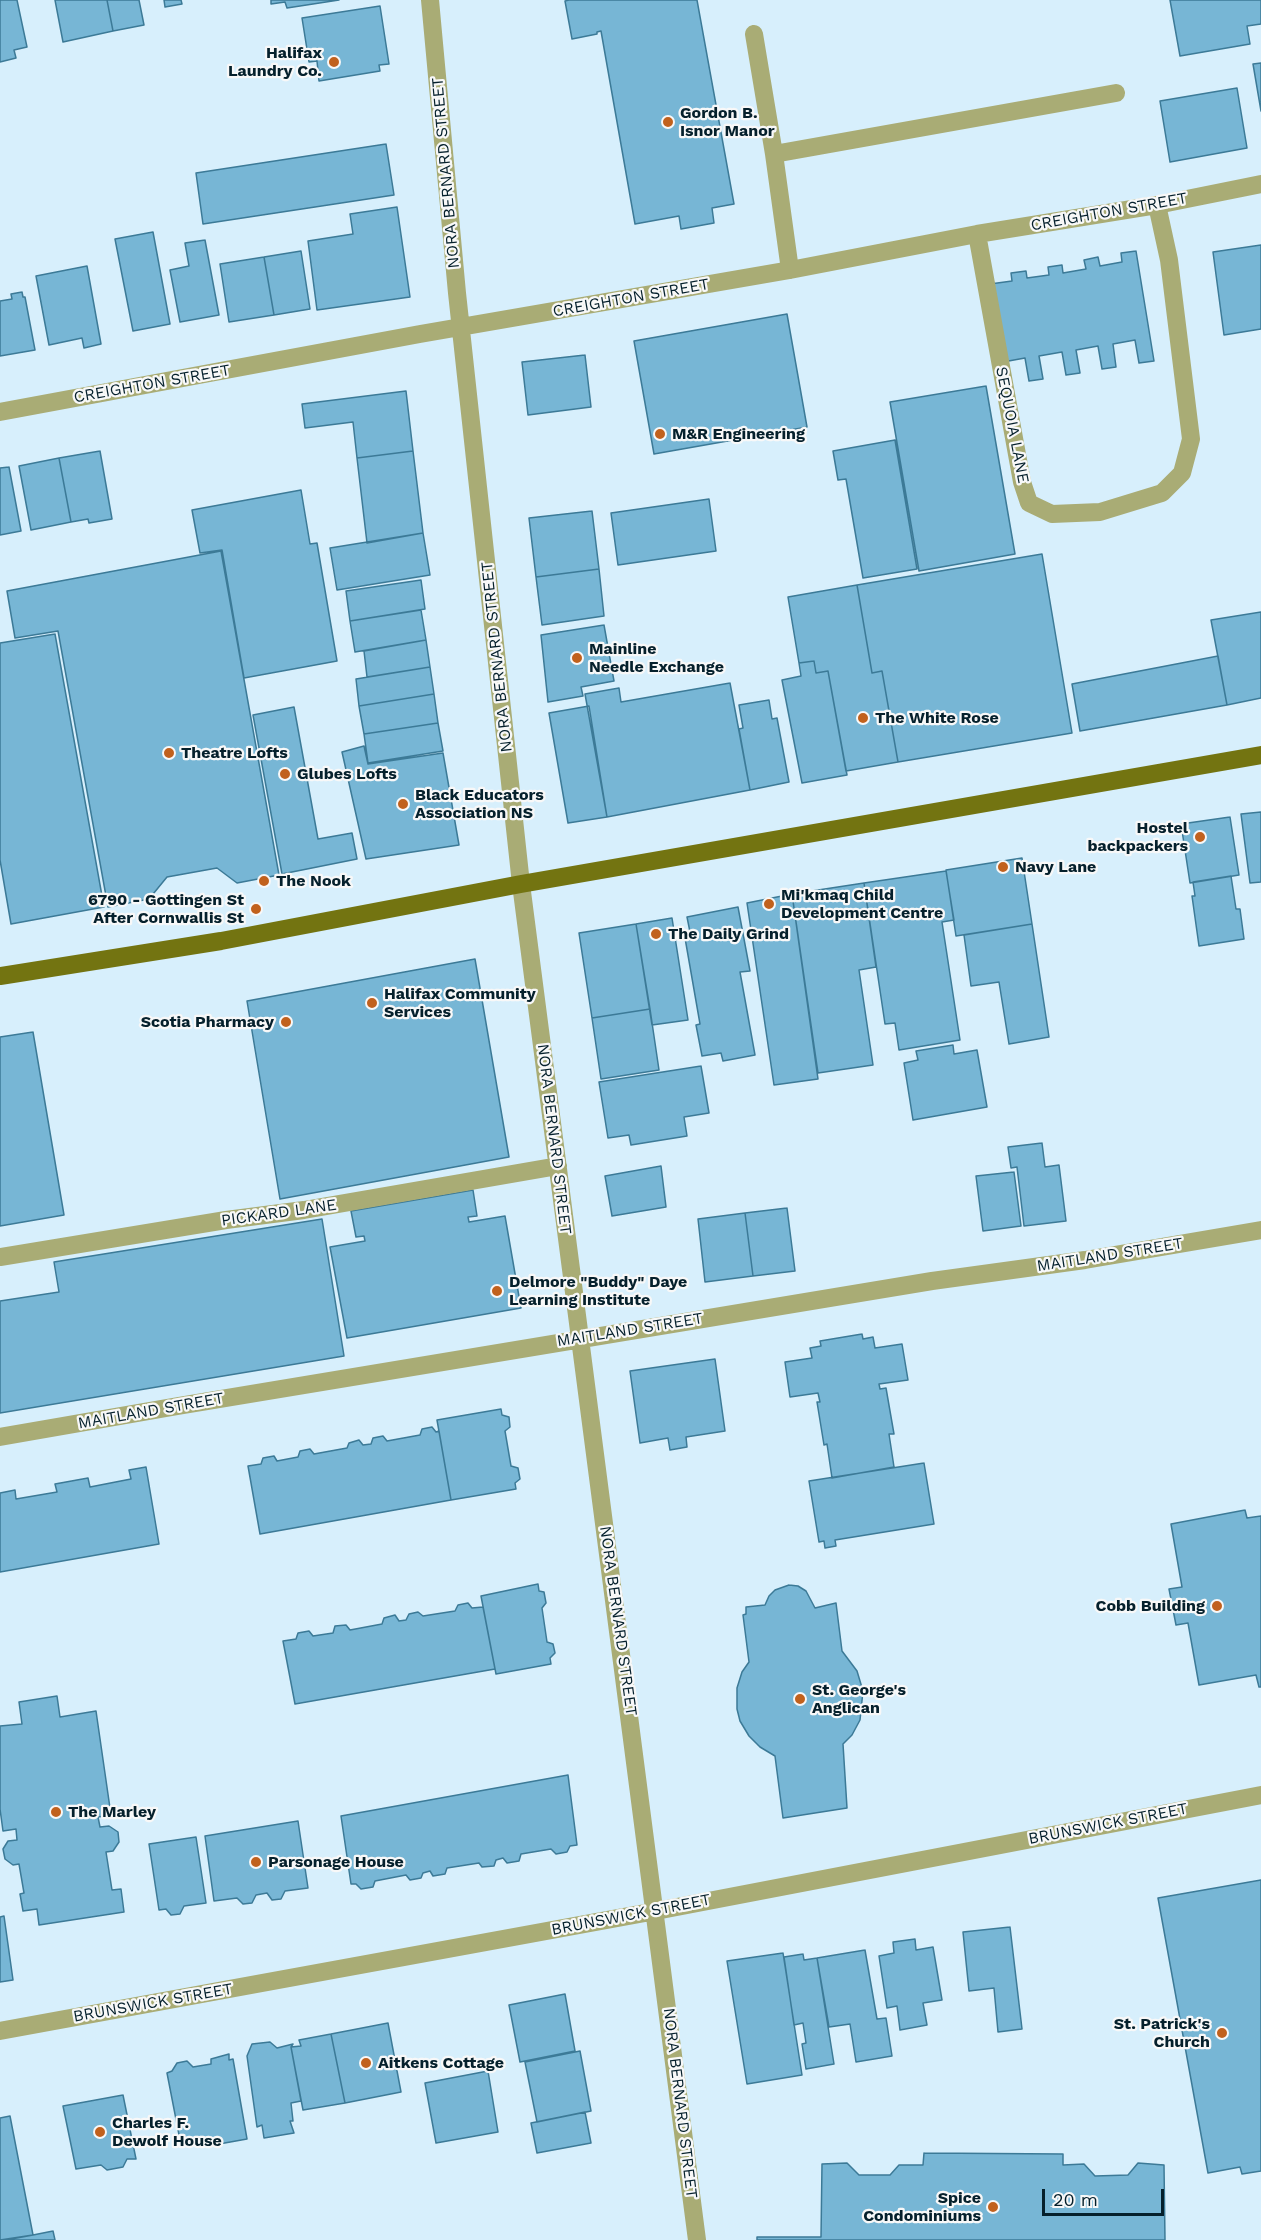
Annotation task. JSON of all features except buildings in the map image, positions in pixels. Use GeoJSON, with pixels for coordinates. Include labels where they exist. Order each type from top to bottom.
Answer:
{"type":"FeatureCollection","features":[{"type":"Feature","properties":{"kind":"main road"},"geometry":{"type":"LineString","coordinates":[[0,976],[221,941],[521,884],[1261,755]]}},
{"type":"Feature","properties":{"kind":"street","name":"NORA BERNARD STREET"},"geometry":{"type":"LineString","coordinates":[[430,0],[460,327],[521,884],[697,2240]]}},
{"type":"Feature","properties":{"kind":"street"},"geometry":{"type":"LineString","coordinates":[[754,34],[790,270]]}},
{"type":"Feature","properties":{"kind":"street"},"geometry":{"type":"LineString","coordinates":[[774,154],[1116,93]]}},
{"type":"Feature","properties":{"kind":"street","name":"CREIGHTON STREET"},"geometry":{"type":"LineString","coordinates":[[0,412],[460,327],[790,270],[977,234],[1156,205],[1261,184]]}},
{"type":"Feature","properties":{"kind":"street","name":"SEQUOIA LANE"},"geometry":{"type":"LineString","coordinates":[[977,234],[1022,482],[1029,503],[1052,514],[1100,512],[1162,493],[1182,473],[1191,439],[1169,260],[1156,205]]}},
{"type":"Feature","properties":{"kind":"street","name":"PICKARD LANE"},"geometry":{"type":"LineString","coordinates":[[0,1257],[226,1220],[304,1210],[558,1166]]}},
{"type":"Feature","properties":{"kind":"street","name":"MAITLAND STREET"},"geometry":{"type":"LineString","coordinates":[[0,1437],[932,1281],[1085,1260],[1261,1230]]}},
{"type":"Feature","properties":{"kind":"street","name":"BRUNSWICK STREET"},"geometry":{"type":"LineString","coordinates":[[0,2031],[656,1911],[1261,1796]]}},
{"type":"Feature","properties":{"kind":"place","name":"Halifax Laundry Co."},"geometry":{"type":"Point","coordinates":[334,62]}},
{"type":"Feature","properties":{"kind":"place","name":"Gordon B. Isnor Manor"},"geometry":{"type":"Point","coordinates":[668,122]}},
{"type":"Feature","properties":{"kind":"place","name":"M&R Engineering"},"geometry":{"type":"Point","coordinates":[660,434]}},
{"type":"Feature","properties":{"kind":"place","name":"Mainline Needle Exchange"},"geometry":{"type":"Point","coordinates":[577,658]}},
{"type":"Feature","properties":{"kind":"place","name":"The White Rose"},"geometry":{"type":"Point","coordinates":[863,718]}},
{"type":"Feature","properties":{"kind":"place","name":"Theatre Lofts"},"geometry":{"type":"Point","coordinates":[169,753]}},
{"type":"Feature","properties":{"kind":"place","name":"Glubes Lofts"},"geometry":{"type":"Point","coordinates":[285,774]}},
{"type":"Feature","properties":{"kind":"place","name":"Black Educators Association NS"},"geometry":{"type":"Point","coordinates":[403,804]}},
{"type":"Feature","properties":{"kind":"place","name":"Hostel backpackers"},"geometry":{"type":"Point","coordinates":[1200,837]}},
{"type":"Feature","properties":{"kind":"place","name":"Navy Lane"},"geometry":{"type":"Point","coordinates":[1003,867]}},
{"type":"Feature","properties":{"kind":"place","name":"The Nook"},"geometry":{"type":"Point","coordinates":[264,881]}},
{"type":"Feature","properties":{"kind":"place","name":"Mi'kmaq Child Development Centre"},"geometry":{"type":"Point","coordinates":[769,904]}},
{"type":"Feature","properties":{"kind":"place","name":"6790 - Gottingen St After Cornwallis St"},"geometry":{"type":"Point","coordinates":[256,909]}},
{"type":"Feature","properties":{"kind":"place","name":"The Daily Grind"},"geometry":{"type":"Point","coordinates":[656,934]}},
{"type":"Feature","properties":{"kind":"place","name":"Halifax Community Services"},"geometry":{"type":"Point","coordinates":[372,1003]}},
{"type":"Feature","properties":{"kind":"place","name":"Scotia Pharmacy"},"geometry":{"type":"Point","coordinates":[286,1022]}},
{"type":"Feature","properties":{"kind":"place","name":"Delmore \"Buddy\" Daye Learning Institute"},"geometry":{"type":"Point","coordinates":[497,1291]}},
{"type":"Feature","properties":{"kind":"place","name":"Cobb Building"},"geometry":{"type":"Point","coordinates":[1217,1606]}},
{"type":"Feature","properties":{"kind":"place","name":"St. George's Anglican"},"geometry":{"type":"Point","coordinates":[800,1699]}},
{"type":"Feature","properties":{"kind":"place","name":"The Marley"},"geometry":{"type":"Point","coordinates":[56,1812]}},
{"type":"Feature","properties":{"kind":"place","name":"Parsonage House"},"geometry":{"type":"Point","coordinates":[256,1862]}},
{"type":"Feature","properties":{"kind":"place","name":"St. Patrick's Church"},"geometry":{"type":"Point","coordinates":[1222,2033]}},
{"type":"Feature","properties":{"kind":"place","name":"Aitkens Cottage"},"geometry":{"type":"Point","coordinates":[366,2063]}},
{"type":"Feature","properties":{"kind":"place","name":"Charles F. Dewolf House"},"geometry":{"type":"Point","coordinates":[100,2132]}},
{"type":"Feature","properties":{"kind":"place","name":"Spice Condominiums"},"geometry":{"type":"Point","coordinates":[993,2207]}}]}
